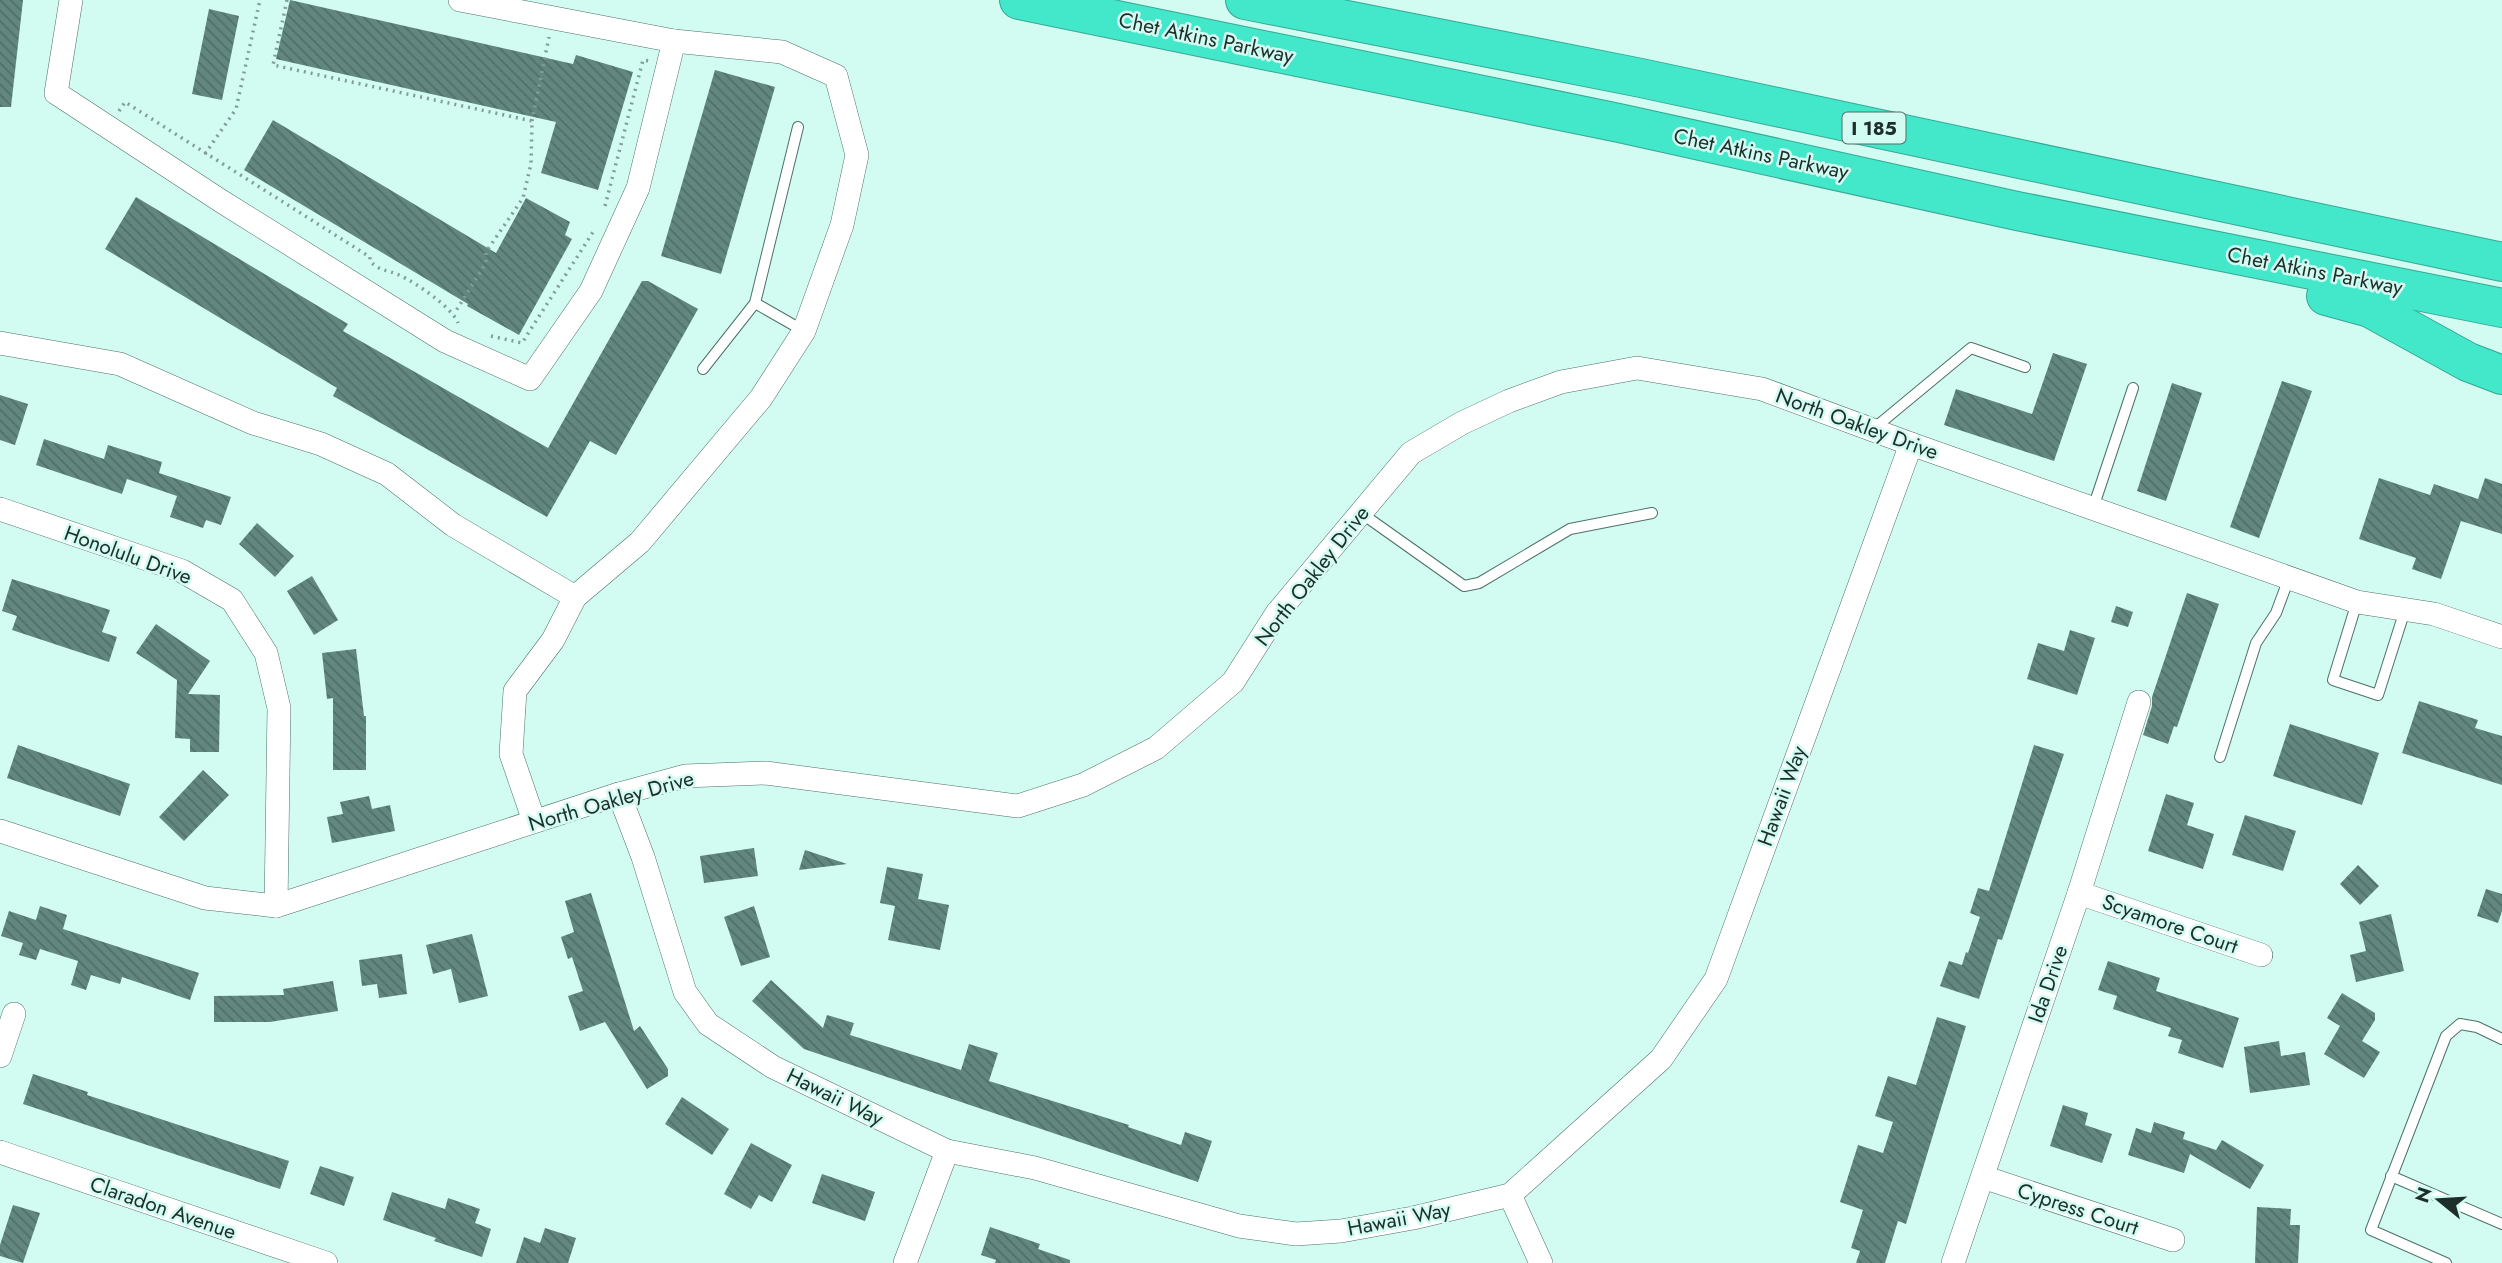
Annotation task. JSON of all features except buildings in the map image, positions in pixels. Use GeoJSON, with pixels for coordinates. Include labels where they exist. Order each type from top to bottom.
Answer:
{"type":"FeatureCollection","features":[{"type":"Feature","properties":{"kind":"highway","name":"Chet Atkins Parkway"},"geometry":{"type":"LineString","coordinates":[[1019,0],[1619,123],[2017,211],[2502,308]]}},
{"type":"Feature","properties":{"kind":"highway","name":"I 185"},"geometry":{"type":"LineString","coordinates":[[1245,0],[1641,78],[2502,262]]}},
{"type":"Feature","properties":{"kind":"highway"},"geometry":{"type":"LineString","coordinates":[[2094,175],[2502,235]]}},
{"type":"Feature","properties":{"kind":"highway"},"geometry":{"type":"LineString","coordinates":[[2017,211],[2370,308],[2468,362],[2502,375]]}},
{"type":"Feature","properties":{"kind":"street"},"geometry":{"type":"LineString","coordinates":[[71,0],[56,93],[221,201],[445,341],[530,379],[591,291],[638,188],[674,41]]}},
{"type":"Feature","properties":{"kind":"street"},"geometry":{"type":"LineString","coordinates":[[460,0],[674,41],[782,52],[836,76],[857,155],[842,225],[804,331],[761,398],[640,542],[575,597],[552,640],[515,691],[511,754],[534,821]]}},
{"type":"Feature","properties":{"kind":"street"},"geometry":{"type":"LineString","coordinates":[[0,342],[120,363],[253,423],[321,444],[387,474],[453,525],[575,597]]}},
{"type":"Feature","properties":{"kind":"street","name":"North Oakley Drive"},"geometry":{"type":"LineString","coordinates":[[0,831],[205,898],[276,906],[534,821],[685,776],[766,773],[1018,806],[1083,785],[1156,748],[1233,682],[1278,613],[1411,453],[1462,422],[1508,401],[1562,383],[1637,368],[1762,388],[1872,430],[2357,602],[2434,614],[2502,637]]}},
{"type":"Feature","properties":{"kind":"street","name":"Hawaii Way"},"geometry":{"type":"LineString","coordinates":[[619,794],[643,857],[685,992],[708,1024],[773,1068],[947,1151],[1035,1168],[1240,1226],[1296,1234],[1340,1231],[1413,1218],[1510,1195],[1661,1059],[1716,979],[1911,444]]}},
{"type":"Feature","properties":{"kind":"street","name":"Honolulu Drive"},"geometry":{"type":"LineString","coordinates":[[0,509],[182,571],[232,600],[266,653],[279,708],[276,906]]}},
{"type":"Feature","properties":{"kind":"street","name":"Ida Drive"},"geometry":{"type":"LineString","coordinates":[[1953,1263],[2079,893],[2139,702]]}},
{"type":"Feature","properties":{"kind":"street","name":"Scyamore Court"},"geometry":{"type":"LineString","coordinates":[[2079,893],[2260,955]]}},
{"type":"Feature","properties":{"kind":"street"},"geometry":{"type":"LineString","coordinates":[[0,1056],[14,1014]]}},
{"type":"Feature","properties":{"kind":"street"},"geometry":{"type":"LineString","coordinates":[[905,1263],[947,1151]]}},
{"type":"Feature","properties":{"kind":"street","name":"Claradon Avenue"},"geometry":{"type":"LineString","coordinates":[[0,1153],[326,1263]]}},
{"type":"Feature","properties":{"kind":"street","name":"Cypress Court"},"geometry":{"type":"LineString","coordinates":[[1983,1177],[2173,1240]]}},
{"type":"Feature","properties":{"kind":"street"},"geometry":{"type":"LineString","coordinates":[[1510,1195],[1541,1263]]}},
{"type":"Feature","properties":{"kind":"lane"},"geometry":{"type":"LineString","coordinates":[[703,369],[755,303],[798,127]]}},
{"type":"Feature","properties":{"kind":"lane"},"geometry":{"type":"LineString","coordinates":[[755,303],[804,331]]}},
{"type":"Feature","properties":{"kind":"lane"},"geometry":{"type":"LineString","coordinates":[[1872,430],[1970,348],[2025,366]]}},
{"type":"Feature","properties":{"kind":"lane"},"geometry":{"type":"LineString","coordinates":[[2093,508],[2133,388]]}},
{"type":"Feature","properties":{"kind":"lane"},"geometry":{"type":"LineString","coordinates":[[1362,513],[1464,586],[1479,583],[1570,529],[1651,513]]}},
{"type":"Feature","properties":{"kind":"lane"},"geometry":{"type":"LineString","coordinates":[[2220,757],[2256,643],[2276,613],[2289,578]]}},
{"type":"Feature","properties":{"kind":"lane"},"geometry":{"type":"LineString","coordinates":[[2357,602],[2333,680],[2378,695],[2405,610]]}},
{"type":"Feature","properties":{"kind":"lane"},"geometry":{"type":"LineString","coordinates":[[2446,1263],[2371,1230],[2446,1035],[2460,1024],[2502,1039]]}},
{"type":"Feature","properties":{"kind":"lane"},"geometry":{"type":"LineString","coordinates":[[2391,1176],[2502,1224]]}},
{"type":"Feature","properties":{"kind":"path"},"geometry":{"type":"LineString","coordinates":[[205,154],[236,109],[260,0]]}},
{"type":"Feature","properties":{"kind":"path"},"geometry":{"type":"LineString","coordinates":[[287,0],[273,65],[532,121]]}},
{"type":"Feature","properties":{"kind":"path"},"geometry":{"type":"LineString","coordinates":[[454,314],[486,263],[486,252],[523,198],[531,164],[532,121],[553,18]]}},
{"type":"Feature","properties":{"kind":"path"},"geometry":{"type":"LineString","coordinates":[[602,217],[643,60],[668,65]]}},
{"type":"Feature","properties":{"kind":"path"},"geometry":{"type":"LineString","coordinates":[[108,127],[125,102],[370,257],[370,261],[381,270],[397,274],[454,314],[460,329]]}},
{"type":"Feature","properties":{"kind":"path"},"geometry":{"type":"LineString","coordinates":[[481,334],[522,343],[595,228]]}}]}
